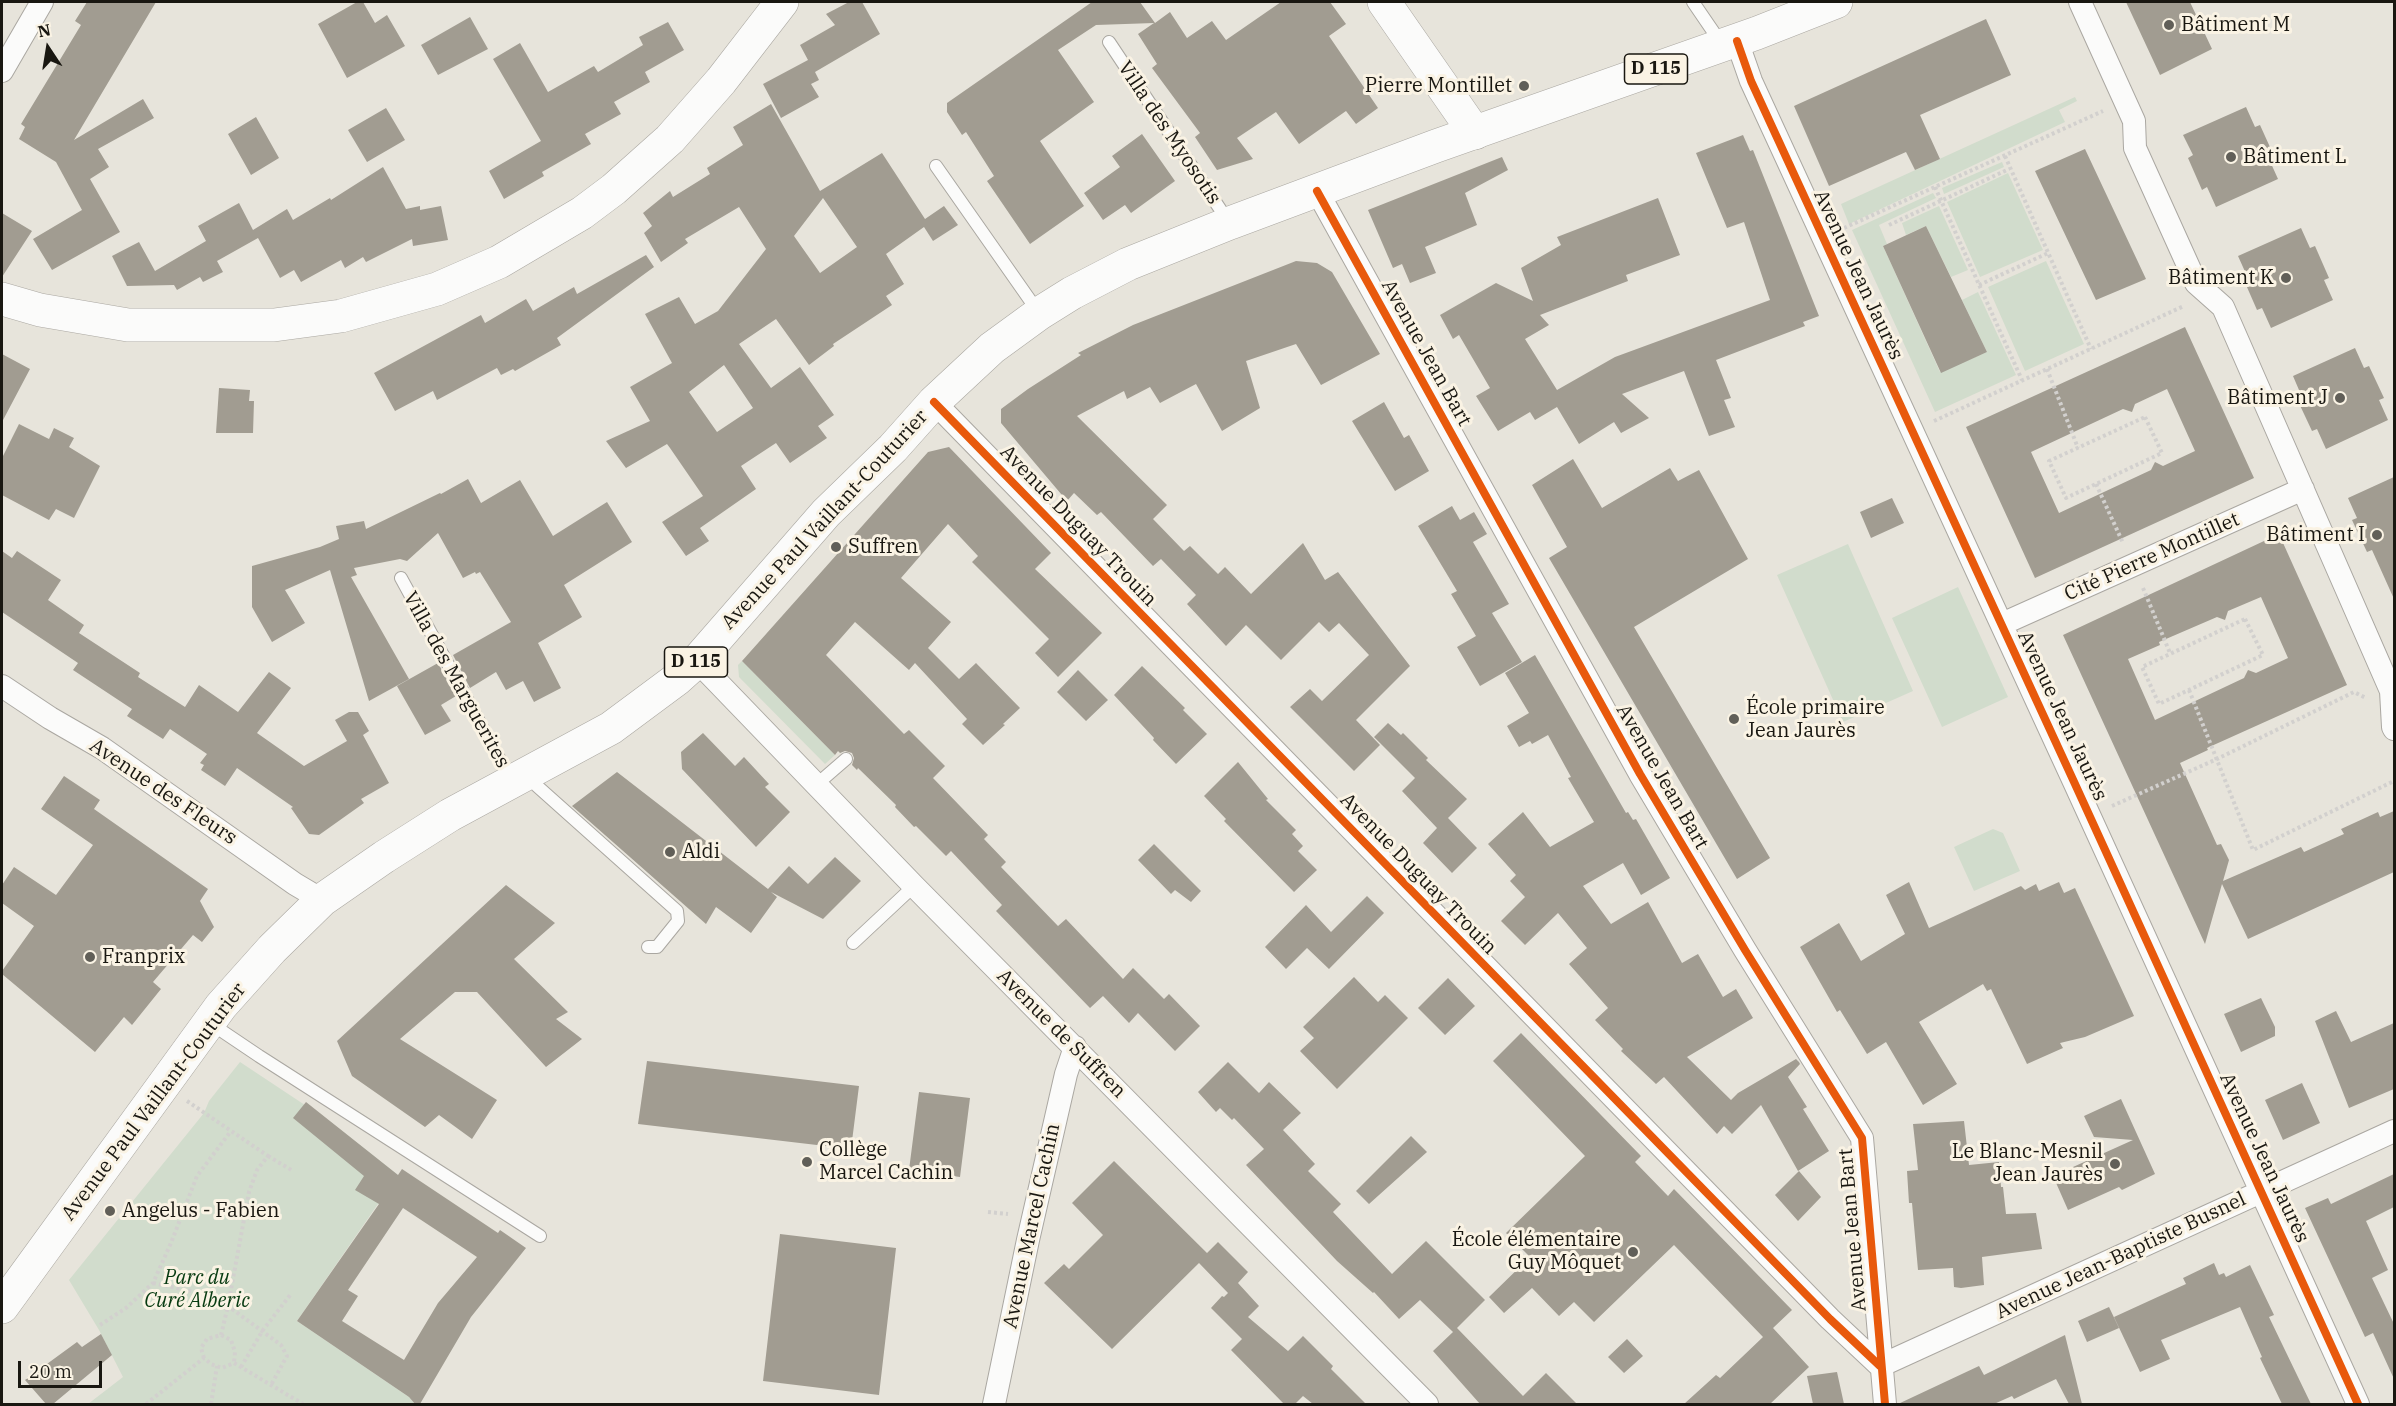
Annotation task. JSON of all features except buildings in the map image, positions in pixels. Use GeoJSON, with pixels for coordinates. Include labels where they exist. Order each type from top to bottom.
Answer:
{"type":"FeatureCollection","features":[{"type":"Feature","properties":{"kind":"main road"},"geometry":{"type":"LineString","coordinates":[[2,299],[40,310],[128,325],[274,325],[340,316],[437,289],[499,262],[582,213],[614,189],[670,139],[721,81],[782,2]]}},
{"type":"Feature","properties":{"kind":"main road"},"geometry":{"type":"LineString","coordinates":[[1384,2],[1475,133]]}},
{"type":"Feature","properties":{"kind":"main road","name":"Avenue Paul Vaillant-Couturier"},"geometry":{"type":"LineString","coordinates":[[2,1307],[221,1006],[322,900],[384,856],[450,815],[611,728],[677,679],[697,661],[826,513],[893,448],[934,402],[992,348],[1040,313],[1072,293],[1128,264],[1230,223],[1730,43],[1836,2]]}},
{"type":"Feature","properties":{"kind":"street"},"geometry":{"type":"LineString","coordinates":[[2,71],[42,2]]}},
{"type":"Feature","properties":{"kind":"street"},"geometry":{"type":"LineString","coordinates":[[2080,2],[2134,121],[2135,148],[2196,283],[2223,308],[2303,489],[2391,691],[2393,720]]}},
{"type":"Feature","properties":{"kind":"street","name":"Avenue Jean Jaurès"},"geometry":{"type":"LineString","coordinates":[[1730,43],[1824,239],[2002,624],[2358,1404]]}},
{"type":"Feature","properties":{"kind":"street","name":"Avenue Jean Bart"},"geometry":{"type":"LineString","coordinates":[[1317,191],[1640,774],[1745,950],[1862,1138],[1885,1404]]}},
{"type":"Feature","properties":{"kind":"street","name":"Avenue Duguay Trouin"},"geometry":{"type":"LineString","coordinates":[[934,402],[1821,1310],[1880,1366]]}},
{"type":"Feature","properties":{"kind":"street","name":"Cité Pierre Montillet"},"geometry":{"type":"LineString","coordinates":[[2002,624],[2303,489]]}},
{"type":"Feature","properties":{"kind":"street","name":"Avenue de Suffren"},"geometry":{"type":"LineString","coordinates":[[697,661],[914,886],[1427,1404]]}},
{"type":"Feature","properties":{"kind":"street","name":"Avenue des Fleurs"},"geometry":{"type":"LineString","coordinates":[[2,686],[50,718],[102,748],[322,900]]}},
{"type":"Feature","properties":{"kind":"street","name":"Avenue Marcel Cachin"},"geometry":{"type":"LineString","coordinates":[[994,1404],[1033,1218],[1066,1074],[1075,1047]]}},
{"type":"Feature","properties":{"kind":"street","name":"Avenue Jean-Baptiste Busnel"},"geometry":{"type":"LineString","coordinates":[[1880,1366],[2394,1131]]}},
{"type":"Feature","properties":{"kind":"lane"},"geometry":{"type":"LineString","coordinates":[[1693,2],[1730,43]]}},
{"type":"Feature","properties":{"kind":"lane","name":"Villa des Myosotis"},"geometry":{"type":"LineString","coordinates":[[1109,42],[1230,223]]}},
{"type":"Feature","properties":{"kind":"lane"},"geometry":{"type":"LineString","coordinates":[[936,166],[1040,313]]}},
{"type":"Feature","properties":{"kind":"lane","name":"Villa des Marguerites"},"geometry":{"type":"LineString","coordinates":[[401,578],[519,778],[537,786],[677,911],[678,921],[664,939],[657,947],[648,947]]}},
{"type":"Feature","properties":{"kind":"lane"},"geometry":{"type":"LineString","coordinates":[[816,785],[846,759]]}},
{"type":"Feature","properties":{"kind":"lane"},"geometry":{"type":"LineString","coordinates":[[853,944],[914,886]]}},
{"type":"Feature","properties":{"kind":"lane"},"geometry":{"type":"LineString","coordinates":[[209,1022],[540,1236]]}},
{"type":"Feature","properties":{"kind":"path"},"geometry":{"type":"LineString","coordinates":[[1824,239],[2125,101]]}},
{"type":"Feature","properties":{"kind":"path"},"geometry":{"type":"LineString","coordinates":[[2005,156],[2091,349]]}},
{"type":"Feature","properties":{"kind":"path"},"geometry":{"type":"LineString","coordinates":[[1889,225],[2009,169]]}},
{"type":"Feature","properties":{"kind":"path"},"geometry":{"type":"LineString","coordinates":[[1935,187],[2022,380]]}},
{"type":"Feature","properties":{"kind":"path"},"geometry":{"type":"LineString","coordinates":[[1979,285],[2048,253]]}},
{"type":"Feature","properties":{"kind":"path"},"geometry":{"type":"LineString","coordinates":[[1912,431],[2209,295]]}},
{"type":"Feature","properties":{"kind":"path"},"geometry":{"type":"LineString","coordinates":[[2047,369],[2078,448]]}},
{"type":"Feature","properties":{"kind":"path"},"geometry":{"type":"LineString","coordinates":[[2145,417],[2162,453],[2096,484],[2066,498],[2049,461],[2145,417]]}},
{"type":"Feature","properties":{"kind":"path"},"geometry":{"type":"LineString","coordinates":[[2096,484],[2170,653]]}},
{"type":"Feature","properties":{"kind":"path"},"geometry":{"type":"LineString","coordinates":[[2245,619],[2263,655],[2159,704],[2142,667],[2170,653],[2245,619]]}},
{"type":"Feature","properties":{"kind":"path"},"geometry":{"type":"LineString","coordinates":[[2189,690],[2253,850],[2394,781]]}},
{"type":"Feature","properties":{"kind":"path"},"geometry":{"type":"LineString","coordinates":[[2090,817],[2217,759],[2354,692],[2393,720]]}},
{"type":"Feature","properties":{"kind":"path"},"geometry":{"type":"LineString","coordinates":[[163,1085],[293,1171]]}},
{"type":"Feature","properties":{"kind":"path"},"geometry":{"type":"LineString","coordinates":[[100,1325],[126,1308],[153,1283],[196,1176],[231,1131]]}},
{"type":"Feature","properties":{"kind":"path"},"geometry":{"type":"LineString","coordinates":[[221,1335],[249,1192],[257,1170],[268,1156]]}},
{"type":"Feature","properties":{"kind":"path"},"geometry":{"type":"LineString","coordinates":[[153,1283],[205,1294],[228,1306],[281,1345],[287,1356],[271,1385]]}},
{"type":"Feature","properties":{"kind":"path"},"geometry":{"type":"LineString","coordinates":[[241,1367],[263,1330],[291,1294]]}},
{"type":"Feature","properties":{"kind":"path"},"geometry":{"type":"LineString","coordinates":[[221,1335],[231,1340],[235,1352],[234,1363],[222,1368],[211,1364],[204,1358],[201,1348],[207,1339],[221,1335]]}},
{"type":"Feature","properties":{"kind":"path"},"geometry":{"type":"LineString","coordinates":[[146,1404],[204,1358]]}},
{"type":"Feature","properties":{"kind":"path"},"geometry":{"type":"LineString","coordinates":[[234,1363],[303,1404]]}},
{"type":"Feature","properties":{"kind":"path"},"geometry":{"type":"LineString","coordinates":[[211,1404],[217,1366]]}},
{"type":"Feature","properties":{"kind":"green space"},"geometry":{"type":"Polygon","coordinates":[[[2075,97],[2077,101],[2059,110],[2065,122],[1849,224],[1841,204],[2075,97]]]}},
{"type":"Feature","properties":{"kind":"green space"},"geometry":{"type":"Polygon","coordinates":[[[2002,162],[2004,167],[1944,194],[1942,188],[2002,162]]]}},
{"type":"Feature","properties":{"kind":"green space"},"geometry":{"type":"Polygon","coordinates":[[[2008,173],[2043,250],[1980,277],[1947,202],[2008,173]]]}},
{"type":"Feature","properties":{"kind":"green space"},"geometry":{"type":"Polygon","coordinates":[[[1933,193],[1936,198],[1879,225],[1887,244],[1883,246],[1940,372],[1987,352],[1962,300],[1978,292],[2016,375],[1935,412],[1852,230],[1933,193]]]}},
{"type":"Feature","properties":{"kind":"green space"},"geometry":{"type":"Polygon","coordinates":[[[1939,206],[1968,270],[1951,277],[1926,226],[1906,235],[1902,223],[1939,206]]]}},
{"type":"Feature","properties":{"kind":"green space"},"geometry":{"type":"Polygon","coordinates":[[[2046,261],[2084,344],[2025,371],[1988,287],[2046,261]]]}},
{"type":"Feature","properties":{"kind":"green space"},"geometry":{"type":"Polygon","coordinates":[[[1848,544],[1913,691],[1843,722],[1777,575],[1848,544]]]}},
{"type":"Feature","properties":{"kind":"green space"},"geometry":{"type":"Polygon","coordinates":[[[1958,587],[2008,697],[1942,727],[1892,618],[1958,587]]]}},
{"type":"Feature","properties":{"kind":"green space"},"geometry":{"type":"Polygon","coordinates":[[[742,661],[835,755],[825,764],[739,677],[738,665],[742,661]]]}},
{"type":"Feature","properties":{"kind":"green space"},"geometry":{"type":"Polygon","coordinates":[[[1993,829],[2003,833],[2020,871],[1974,891],[1954,847],[1993,829]]]}},
{"type":"Feature","properties":{"kind":"green space","name":"Parc du Curé Alberic"},"geometry":{"type":"Polygon","coordinates":[[[240,1062],[332,1123],[398,1175],[297,1321],[409,1397],[415,1404],[88,1404],[123,1377],[99,1330],[69,1280],[204,1113],[209,1101],[240,1062]]]}},
{"type":"Feature","properties":{"kind":"cycle path"},"geometry":{"type":"LineString","coordinates":[[1737,41],[1751,81],[2358,1404]]}},
{"type":"Feature","properties":{"kind":"cycle path"},"geometry":{"type":"LineString","coordinates":[[1317,191],[1640,774],[1745,950],[1862,1138],[1885,1404]]}},
{"type":"Feature","properties":{"kind":"cycle path"},"geometry":{"type":"LineString","coordinates":[[934,402],[1830,1319],[1880,1366]]}},
{"type":"Feature","properties":{"kind":"place","name":"Bâtiment M"},"geometry":{"type":"Point","coordinates":[2169,25]}},
{"type":"Feature","properties":{"kind":"place","name":"Pierre Montillet"},"geometry":{"type":"Point","coordinates":[1524,86]}},
{"type":"Feature","properties":{"kind":"place","name":"Bâtiment L"},"geometry":{"type":"Point","coordinates":[2231,157]}},
{"type":"Feature","properties":{"kind":"place","name":"Bâtiment K"},"geometry":{"type":"Point","coordinates":[2286,278]}},
{"type":"Feature","properties":{"kind":"place","name":"Bâtiment J"},"geometry":{"type":"Point","coordinates":[2340,398]}},
{"type":"Feature","properties":{"kind":"place","name":"Bâtiment I"},"geometry":{"type":"Point","coordinates":[2377,535]}},
{"type":"Feature","properties":{"kind":"place","name":"Suffren"},"geometry":{"type":"Point","coordinates":[836,547]}},
{"type":"Feature","properties":{"kind":"place","name":"École primaire Jean Jaurès"},"geometry":{"type":"Point","coordinates":[1734,719]}},
{"type":"Feature","properties":{"kind":"place","name":"Aldi"},"geometry":{"type":"Point","coordinates":[670,852]}},
{"type":"Feature","properties":{"kind":"place","name":"Franprix"},"geometry":{"type":"Point","coordinates":[90,957]}},
{"type":"Feature","properties":{"kind":"place","name":"Collège Marcel Cachin"},"geometry":{"type":"Point","coordinates":[807,1162]}},
{"type":"Feature","properties":{"kind":"place","name":"Le Blanc-Mesnil Jean Jaurès"},"geometry":{"type":"Point","coordinates":[2115,1164]}},
{"type":"Feature","properties":{"kind":"place","name":"Angelus - Fabien"},"geometry":{"type":"Point","coordinates":[110,1211]}},
{"type":"Feature","properties":{"kind":"place","name":"École élémentaire Guy Môquet"},"geometry":{"type":"Point","coordinates":[1633,1252]}}]}
